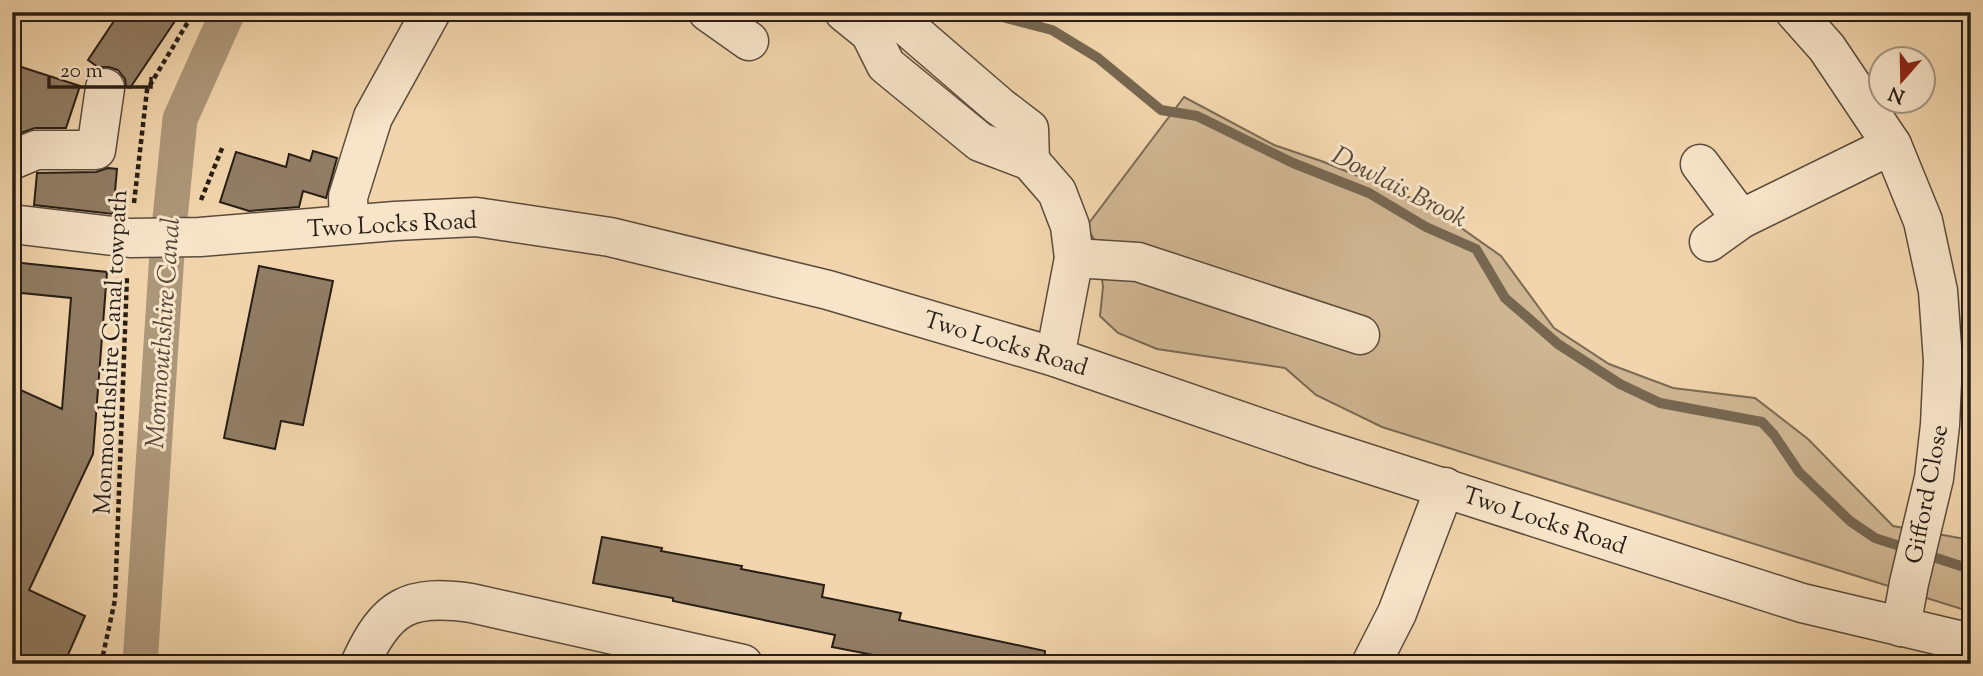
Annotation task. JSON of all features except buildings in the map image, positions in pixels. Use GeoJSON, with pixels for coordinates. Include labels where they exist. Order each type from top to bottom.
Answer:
{"type":"FeatureCollection","features":[{"type":"Feature","properties":{"kind":"street"},"geometry":{"type":"LineString","coordinates":[[349,224],[348,197],[373,117],[431,12]]}},
{"type":"Feature","properties":{"kind":"street"},"geometry":{"type":"LineString","coordinates":[[708,12],[749,41]]}},
{"type":"Feature","properties":{"kind":"street"},"geometry":{"type":"LineString","coordinates":[[844,12],[870,33],[886,65],[980,142],[1030,160],[1057,192],[1070,226],[1074,258],[1055,357]]}},
{"type":"Feature","properties":{"kind":"street"},"geometry":{"type":"LineString","coordinates":[[890,12],[1029,129],[1030,160]]}},
{"type":"Feature","properties":{"kind":"street","name":"Gifford Close"},"geometry":{"type":"LineString","coordinates":[[1795,12],[1827,48],[1892,145],[1923,221],[1957,360],[1940,425],[1934,478],[1901,626]]}},
{"type":"Feature","properties":{"kind":"street"},"geometry":{"type":"LineString","coordinates":[[12,160],[36,150],[96,150],[105,88]]}},
{"type":"Feature","properties":{"kind":"street"},"geometry":{"type":"LineString","coordinates":[[1709,242],[1741,219],[1892,145]]}},
{"type":"Feature","properties":{"kind":"street"},"geometry":{"type":"LineString","coordinates":[[1700,164],[1741,219]]}},
{"type":"Feature","properties":{"kind":"street","name":"Two Locks Road"},"geometry":{"type":"LineString","coordinates":[[12,224],[136,237],[211,237],[349,224],[476,217],[610,237],[828,290],[1055,357],[1291,439],[1802,603],[1971,643]]}},
{"type":"Feature","properties":{"kind":"street"},"geometry":{"type":"LineString","coordinates":[[1074,258],[1138,262],[1360,335]]}},
{"type":"Feature","properties":{"kind":"street"},"geometry":{"type":"LineString","coordinates":[[1371,664],[1397,613],[1445,487]]}},
{"type":"Feature","properties":{"kind":"street"},"geometry":{"type":"LineString","coordinates":[[360,664],[371,639],[392,615],[415,602],[442,599],[471,603],[743,664]]}},
{"type":"Feature","properties":{"kind":"path","name":"Monmouthshire Canal towpath"},"geometry":{"type":"LineString","coordinates":[[101,664],[116,600],[126,292],[136,237],[147,90],[194,12]]}},
{"type":"Feature","properties":{"kind":"path"},"geometry":{"type":"LineString","coordinates":[[211,237],[226,215],[199,206],[223,146]]}},
{"type":"Feature","properties":{"kind":"shaded area"},"geometry":{"type":"Polygon","coordinates":[[[1184,97],[1274,145],[1324,162],[1430,206],[1501,256],[1554,328],[1609,364],[1673,388],[1755,398],[1808,439],[1893,526],[1971,540],[1971,612],[1382,427],[1316,395],[1285,368],[1157,349],[1118,333],[1100,316],[1103,287],[1098,245],[1086,227],[1184,97]]]}},
{"type":"Feature","properties":{"kind":"waterway","name":"Monmouthshire Canal"},"geometry":{"type":"LineString","coordinates":[[140,664],[168,238],[180,119],[228,12]]}},
{"type":"Feature","properties":{"kind":"waterway","name":"Dowlais Brook"},"geometry":{"type":"LineString","coordinates":[[983,12],[1052,30],[1098,58],[1161,110],[1197,116],[1293,163],[1369,193],[1426,227],[1476,249],[1505,298],[1558,344],[1620,384],[1660,403],[1762,422],[1799,472],[1850,521],[1875,538],[1964,567],[1971,566]]}}]}
